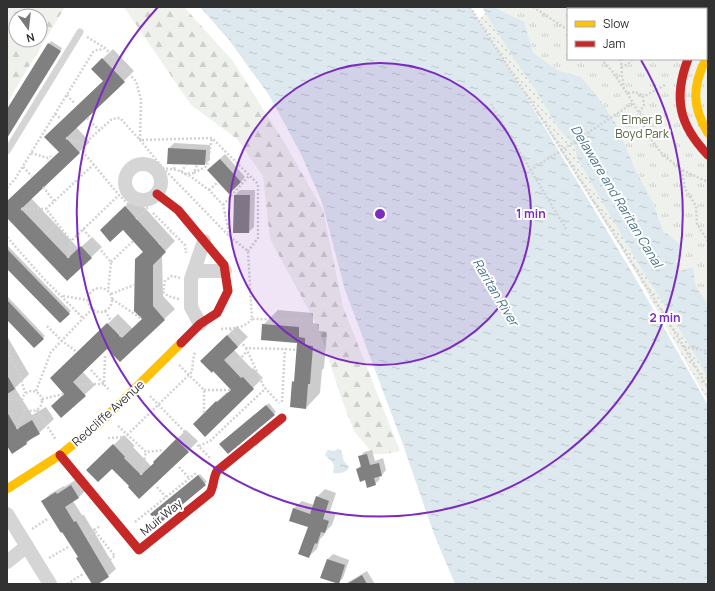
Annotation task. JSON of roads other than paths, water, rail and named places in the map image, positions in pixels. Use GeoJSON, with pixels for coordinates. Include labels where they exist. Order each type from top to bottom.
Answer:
{"type":"FeatureCollection","features":[{"type":"Feature","properties":{"kind":"street"},"geometry":{"type":"LineString","coordinates":[[688,60],[684,68],[681,85],[680,100],[682,114],[690,134],[708,155]]}},
{"type":"Feature","properties":{"kind":"street"},"geometry":{"type":"LineString","coordinates":[[705,60],[699,71],[695,91],[698,116],[708,133]]}},
{"type":"Feature","properties":{"kind":"street"},"geometry":{"type":"LineString","coordinates":[[143,164],[158,168],[161,184],[157,194],[147,200],[141,200],[130,195],[127,190],[126,178],[132,168],[143,164]]}},
{"type":"Feature","properties":{"kind":"street"},"geometry":{"type":"LineString","coordinates":[[157,194],[178,210],[224,265],[225,271],[185,277]]}},
{"type":"Feature","properties":{"kind":"street"},"geometry":{"type":"LineString","coordinates":[[200,324],[192,307],[183,300],[185,277],[204,241]]}},
{"type":"Feature","properties":{"kind":"street","name":"Redcliffe Avenue"},"geometry":{"type":"LineString","coordinates":[[7,489],[60,455],[100,423],[200,324],[217,314],[228,291],[225,271]]}},
{"type":"Feature","properties":{"kind":"street","name":"Muir Way"},"geometry":{"type":"LineString","coordinates":[[60,455],[139,550],[210,493],[213,489],[214,474],[282,418]]}},
{"type":"Feature","properties":{"kind":"street"},"geometry":{"type":"LineString","coordinates":[[7,514],[50,584]]}},
{"type":"Feature","properties":{"kind":"street"},"geometry":{"type":"LineString","coordinates":[[7,562],[27,546]]}},
{"type":"Feature","properties":{"kind":"lane"},"geometry":{"type":"LineString","coordinates":[[7,151],[80,32]]}},
{"type":"Feature","properties":{"kind":"water","name":"Raritan River"},"geometry":{"type":"Polygon","coordinates":[[[200,7],[470,7],[507,65],[633,274],[708,405],[708,584],[455,584],[434,534],[402,442],[345,290],[322,202],[301,154],[269,95],[229,40],[200,7]]]}},
{"type":"Feature","properties":{"kind":"water","name":"Delaware and Raritan Canal"},"geometry":{"type":"Polygon","coordinates":[[[482,7],[496,7],[497,9],[524,22],[533,53],[559,71],[581,77],[597,96],[615,122],[634,167],[653,203],[663,231],[682,246],[675,263],[679,271],[693,267],[695,285],[708,305],[708,381],[701,365],[687,341],[643,271],[599,196],[577,157],[575,146],[559,129],[534,87],[482,7]]]}},
{"type":"Feature","properties":{"kind":"water"},"geometry":{"type":"Polygon","coordinates":[[[338,449],[341,450],[344,461],[349,468],[344,472],[334,473],[334,464],[325,455],[328,450],[334,451],[338,449]]]}},
{"type":"Feature","properties":{"kind":"park label","name":"Elmer B Boyd Park"},"geometry":{"type":"Point","coordinates":[642,126]}}]}
